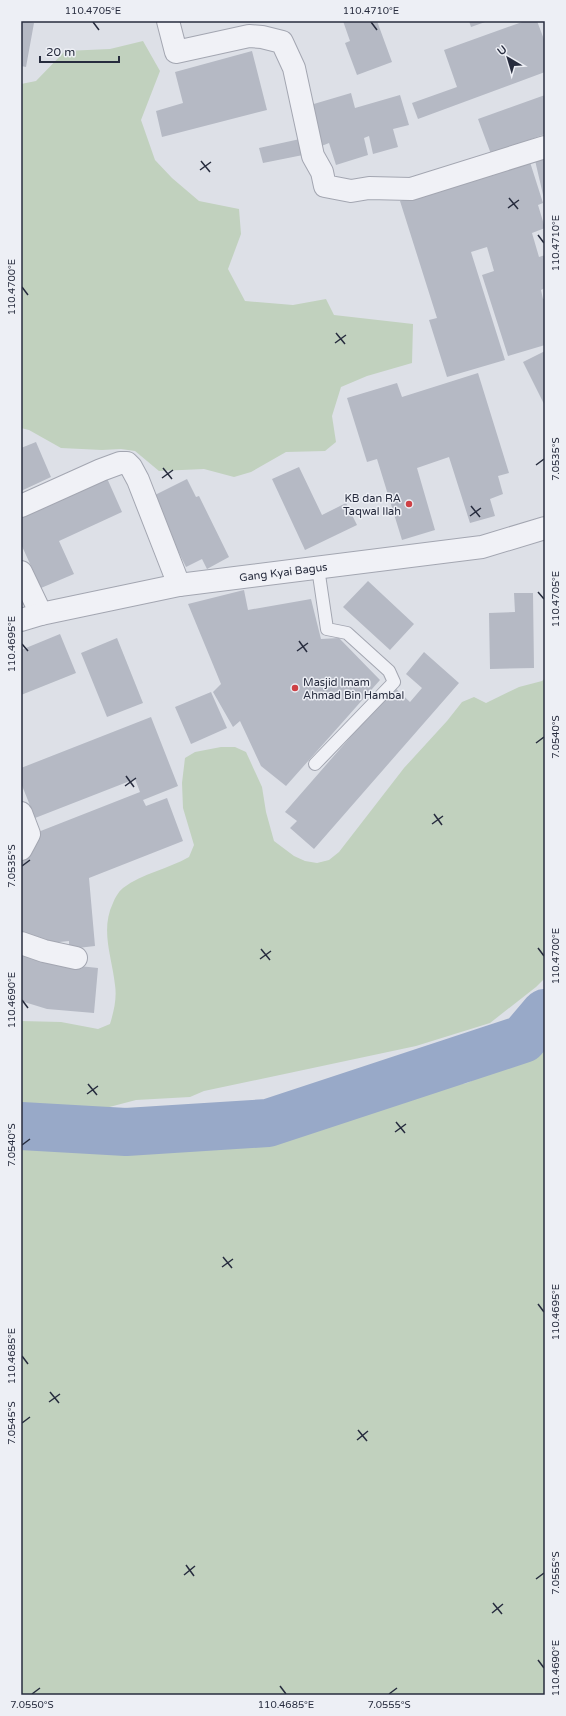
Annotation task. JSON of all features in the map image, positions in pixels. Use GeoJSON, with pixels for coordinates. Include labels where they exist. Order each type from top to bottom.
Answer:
{"type":"FeatureCollection","features":[{"type":"Feature","properties":{"kind":"street"},"geometry":{"type":"LineString","coordinates":[[168,21],[176,52],[249,36],[262,37],[282,42]]}},
{"type":"Feature","properties":{"kind":"street"},"geometry":{"type":"LineString","coordinates":[[274,21],[294,68],[314,156],[322,172],[325,186],[351,192],[369,188],[411,189],[545,147]]}},
{"type":"Feature","properties":{"kind":"street"},"geometry":{"type":"LineString","coordinates":[[21,506],[101,470],[120,463],[127,463],[138,480],[179,585]]}},
{"type":"Feature","properties":{"kind":"street","name":"Gang Kyai Bagus"},"geometry":{"type":"LineString","coordinates":[[31,617],[179,585],[482,547],[545,528]]}},
{"type":"Feature","properties":{"kind":"street"},"geometry":{"type":"LineString","coordinates":[[21,572],[31,617]]}},
{"type":"Feature","properties":{"kind":"street"},"geometry":{"type":"LineString","coordinates":[[21,813],[29,834],[21,849]]}},
{"type":"Feature","properties":{"kind":"street"},"geometry":{"type":"LineString","coordinates":[[21,943],[44,951],[76,958]]}},
{"type":"Feature","properties":{"kind":"lane"},"geometry":{"type":"LineString","coordinates":[[315,764],[394,682],[389,671],[347,633],[327,629],[318,568]]}},
{"type":"Feature","properties":{"kind":"green space"},"geometry":{"type":"Polygon","coordinates":[[[143,41],[160,71],[141,120],[155,160],[172,178],[199,201],[239,209],[241,234],[228,269],[245,301],[293,305],[326,299],[334,315],[413,324],[412,363],[367,376],[341,387],[332,416],[336,442],[325,451],[286,452],[251,472],[234,477],[204,469],[159,471],[135,451],[121,449],[102,450],[61,448],[29,430],[21,428],[21,84],[36,81],[65,51],[110,49],[143,41]]]}},
{"type":"Feature","properties":{"kind":"green space"},"geometry":{"type":"Polygon","coordinates":[[[545,678],[545,978],[536,987],[490,1023],[416,1046],[204,1091],[190,1097],[136,1100],[98,1110],[56,1108],[44,1112],[33,1113],[21,1110],[21,1021],[61,1022],[98,1029],[110,1024],[115,1004],[116,990],[108,944],[107,923],[109,913],[115,899],[121,890],[131,883],[189,857],[194,845],[183,808],[182,783],[185,758],[195,752],[221,747],[235,747],[246,752],[262,787],[266,812],[274,841],[294,856],[305,861],[317,863],[329,860],[339,852],[404,768],[447,721],[462,702],[474,697],[486,703],[519,687],[542,681],[545,678]]]}},
{"type":"Feature","properties":{"kind":"green space"},"geometry":{"type":"Polygon","coordinates":[[[545,1027],[545,1695],[21,1695],[21,1144],[45,1137],[129,1143],[239,1144],[410,1094],[467,1083],[501,1067],[513,1059],[545,1027]]]}},
{"type":"Feature","properties":{"kind":"building"},"geometry":{"type":"Polygon","coordinates":[[[21,21],[34,23],[26,67],[21,66],[21,21]]]}},
{"type":"Feature","properties":{"kind":"building"},"geometry":{"type":"Polygon","coordinates":[[[343,21],[377,21],[392,62],[357,75],[345,43],[350,41],[343,21]]]}},
{"type":"Feature","properties":{"kind":"building"},"geometry":{"type":"Polygon","coordinates":[[[469,21],[488,21],[471,27],[469,21]]]}},
{"type":"Feature","properties":{"kind":"building"},"geometry":{"type":"Polygon","coordinates":[[[525,21],[537,21],[545,42],[545,72],[418,119],[412,103],[457,87],[444,50],[525,21]]]}},
{"type":"Feature","properties":{"kind":"building"},"geometry":{"type":"Polygon","coordinates":[[[252,51],[267,110],[162,137],[156,111],[183,103],[175,72],[252,51]]]}},
{"type":"Feature","properties":{"kind":"building"},"geometry":{"type":"Polygon","coordinates":[[[351,93],[355,108],[400,95],[409,125],[393,129],[398,147],[373,154],[369,136],[364,138],[368,155],[336,165],[329,143],[319,147],[307,106],[351,93]]]}},
{"type":"Feature","properties":{"kind":"building"},"geometry":{"type":"Polygon","coordinates":[[[545,95],[545,134],[491,154],[478,119],[545,95]]]}},
{"type":"Feature","properties":{"kind":"building"},"geometry":{"type":"Polygon","coordinates":[[[300,139],[303,155],[263,163],[259,148],[300,139]]]}},
{"type":"Feature","properties":{"kind":"building"},"geometry":{"type":"Polygon","coordinates":[[[545,153],[545,199],[544,199],[534,156],[545,153]]]}},
{"type":"Feature","properties":{"kind":"building"},"geometry":{"type":"Polygon","coordinates":[[[529,159],[543,203],[538,205],[545,228],[532,233],[539,257],[545,255],[545,288],[541,290],[543,299],[545,298],[545,345],[508,356],[482,275],[494,271],[487,247],[471,252],[505,360],[447,377],[429,320],[437,318],[400,201],[529,159]]]}},
{"type":"Feature","properties":{"kind":"building"},"geometry":{"type":"Polygon","coordinates":[[[545,351],[545,406],[523,362],[545,351]]]}},
{"type":"Feature","properties":{"kind":"building"},"geometry":{"type":"Polygon","coordinates":[[[478,373],[509,473],[498,476],[503,494],[490,499],[495,516],[470,523],[449,457],[417,468],[435,530],[402,540],[377,459],[367,462],[347,398],[397,383],[402,397],[478,373]]]}},
{"type":"Feature","properties":{"kind":"building"},"geometry":{"type":"Polygon","coordinates":[[[36,442],[51,477],[21,491],[21,448],[36,442]]]}},
{"type":"Feature","properties":{"kind":"building"},"geometry":{"type":"Polygon","coordinates":[[[299,467],[322,515],[346,503],[357,525],[305,550],[272,479],[299,467]]]}},
{"type":"Feature","properties":{"kind":"building"},"geometry":{"type":"Polygon","coordinates":[[[106,476],[122,512],[59,541],[74,574],[41,588],[21,544],[21,514],[106,476]]]}},
{"type":"Feature","properties":{"kind":"building"},"geometry":{"type":"Polygon","coordinates":[[[187,479],[196,497],[199,496],[229,557],[207,569],[202,559],[186,567],[151,497],[187,479]]]}},
{"type":"Feature","properties":{"kind":"building"},"geometry":{"type":"Polygon","coordinates":[[[368,581],[414,624],[390,650],[343,607],[368,581]]]}},
{"type":"Feature","properties":{"kind":"building","name":"Masjid Imam Ahmad Bin Hambal"},"geometry":{"type":"Polygon","coordinates":[[[244,590],[248,610],[311,599],[321,639],[339,638],[380,680],[286,786],[261,766],[240,721],[233,727],[213,692],[221,684],[188,604],[244,590]]]}},
{"type":"Feature","properties":{"kind":"building"},"geometry":{"type":"Polygon","coordinates":[[[514,593],[533,593],[534,668],[490,669],[489,613],[515,612],[514,593]]]}},
{"type":"Feature","properties":{"kind":"building"},"geometry":{"type":"Polygon","coordinates":[[[60,634],[76,673],[21,695],[21,650],[60,634]]]}},
{"type":"Feature","properties":{"kind":"building"},"geometry":{"type":"Polygon","coordinates":[[[117,638],[143,703],[107,717],[81,653],[117,638]]]}},
{"type":"Feature","properties":{"kind":"building"},"geometry":{"type":"Polygon","coordinates":[[[424,652],[459,683],[314,849],[290,828],[297,821],[285,812],[394,687],[410,702],[422,688],[406,674],[424,652]]]}},
{"type":"Feature","properties":{"kind":"building"},"geometry":{"type":"Polygon","coordinates":[[[211,692],[227,728],[191,744],[175,707],[211,692]]]}},
{"type":"Feature","properties":{"kind":"building"},"geometry":{"type":"Polygon","coordinates":[[[151,717],[178,786],[143,800],[146,806],[167,798],[183,841],[89,878],[95,946],[69,949],[69,941],[40,944],[21,933],[21,863],[33,834],[140,792],[135,779],[35,818],[21,783],[21,768],[151,717]]]}},
{"type":"Feature","properties":{"kind":"building"},"geometry":{"type":"Polygon","coordinates":[[[21,949],[51,963],[98,968],[94,1013],[47,1009],[21,1001],[21,949]]]}},
{"type":"Feature","properties":{"kind":"waterway"},"geometry":{"type":"LineString","coordinates":[[21,1126],[126,1132],[268,1123],[523,1039],[545,1013]]}},
{"type":"Feature","properties":{"kind":"place","name":"KB dan RA Taqwal Ilah"},"geometry":{"type":"Point","coordinates":[409,504]}},
{"type":"Feature","properties":{"kind":"place","name":"Masjid Imam Ahmad Bin Hambal"},"geometry":{"type":"Point","coordinates":[295,688]}}]}
